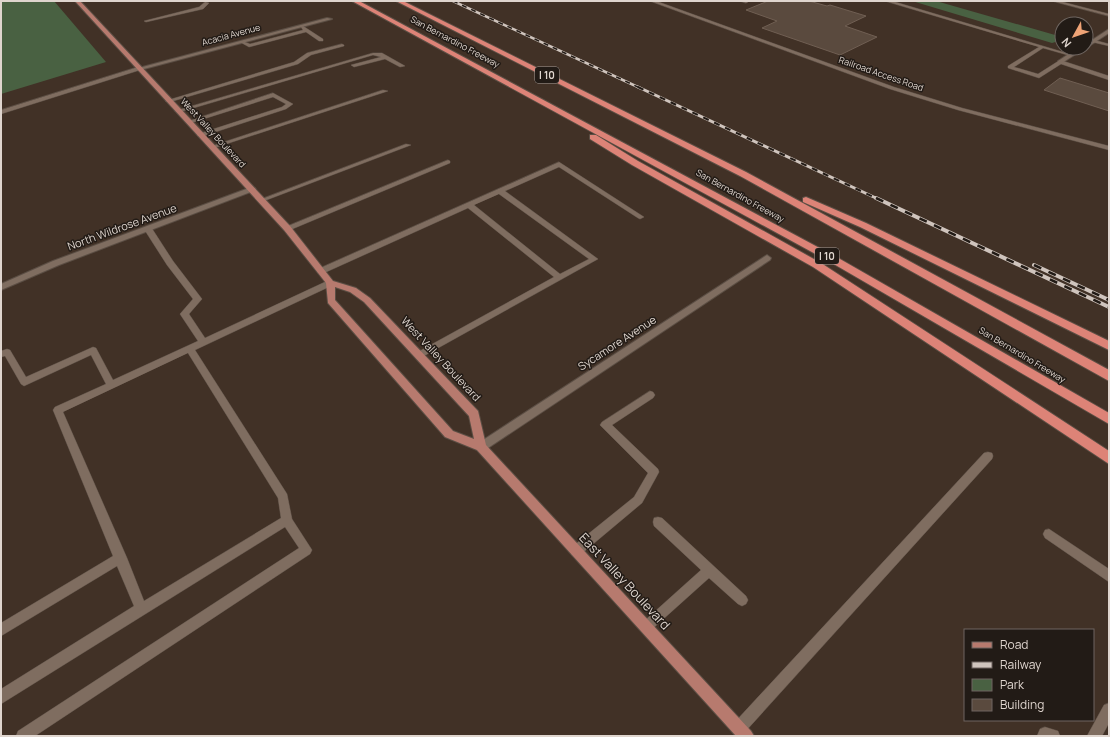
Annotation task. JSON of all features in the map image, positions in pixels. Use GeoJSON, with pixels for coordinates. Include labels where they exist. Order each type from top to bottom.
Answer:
{"type":"FeatureCollection","features":[{"type":"Feature","properties":{"kind":"highway","name":"San Bernardino Freeway"},"geometry":{"type":"LineString","coordinates":[[355,1],[541,100],[836,261],[1109,419]]}},
{"type":"Feature","properties":{"kind":"highway","name":"San Bernardino Freeway"},"geometry":{"type":"LineString","coordinates":[[399,1],[743,174],[1109,376]]}},
{"type":"Feature","properties":{"kind":"highway"},"geometry":{"type":"LineString","coordinates":[[541,100],[593,137],[635,163],[817,265],[1109,458]]}},
{"type":"Feature","properties":{"kind":"highway"},"geometry":{"type":"LineString","coordinates":[[743,174],[863,225],[1109,346]]}},
{"type":"Feature","properties":{"kind":"main road","name":"West Valley Boulevard"},"geometry":{"type":"LineString","coordinates":[[77,1],[138,69],[262,200],[287,228],[330,283],[353,290],[367,300],[474,414],[481,447]]}},
{"type":"Feature","properties":{"kind":"main road"},"geometry":{"type":"LineString","coordinates":[[330,283],[331,301],[449,434],[481,447]]}},
{"type":"Feature","properties":{"kind":"main road","name":"East Valley Boulevard"},"geometry":{"type":"LineString","coordinates":[[481,447],[743,732]]}},
{"type":"Feature","properties":{"kind":"street","name":"Acacia Avenue"},"geometry":{"type":"LineString","coordinates":[[138,69],[329,19]]}},
{"type":"Feature","properties":{"kind":"street"},"geometry":{"type":"LineString","coordinates":[[1094,41],[1109,32]]}},
{"type":"Feature","properties":{"kind":"street"},"geometry":{"type":"LineString","coordinates":[[1060,62],[1069,56]]}},
{"type":"Feature","properties":{"kind":"street","name":"North Wildrose Avenue"},"geometry":{"type":"LineString","coordinates":[[1,287],[38,270],[252,190]]}},
{"type":"Feature","properties":{"kind":"street","name":"Sycamore Avenue"},"geometry":{"type":"LineString","coordinates":[[481,447],[767,258]]}},
{"type":"Feature","properties":{"kind":"lane","name":"Railroad Access Road"},"geometry":{"type":"LineString","coordinates":[[652,1],[899,90],[960,109],[1109,148]]}},
{"type":"Feature","properties":{"kind":"lane"},"geometry":{"type":"LineString","coordinates":[[887,1],[1054,50]]}},
{"type":"Feature","properties":{"kind":"lane"},"geometry":{"type":"LineString","coordinates":[[1054,1],[1109,16]]}},
{"type":"Feature","properties":{"kind":"lane"},"geometry":{"type":"LineString","coordinates":[[146,21],[201,8],[206,3]]}},
{"type":"Feature","properties":{"kind":"lane"},"geometry":{"type":"LineString","coordinates":[[301,26],[321,40]]}},
{"type":"Feature","properties":{"kind":"lane"},"geometry":{"type":"LineString","coordinates":[[242,42],[249,46],[307,30]]}},
{"type":"Feature","properties":{"kind":"lane"},"geometry":{"type":"LineString","coordinates":[[1094,41],[1109,45]]}},
{"type":"Feature","properties":{"kind":"lane"},"geometry":{"type":"LineString","coordinates":[[168,101],[296,63],[309,54],[342,45]]}},
{"type":"Feature","properties":{"kind":"lane"},"geometry":{"type":"LineString","coordinates":[[1042,47],[1010,66],[1039,76],[1060,62],[1109,78]]}},
{"type":"Feature","properties":{"kind":"lane"},"geometry":{"type":"LineString","coordinates":[[178,111],[369,54],[376,53],[402,66]]}},
{"type":"Feature","properties":{"kind":"lane"},"geometry":{"type":"LineString","coordinates":[[354,65],[385,57]]}},
{"type":"Feature","properties":{"kind":"lane"},"geometry":{"type":"LineString","coordinates":[[1,112],[138,69]]}},
{"type":"Feature","properties":{"kind":"lane"},"geometry":{"type":"LineString","coordinates":[[212,147],[385,91]]}},
{"type":"Feature","properties":{"kind":"lane"},"geometry":{"type":"LineString","coordinates":[[189,122],[273,95],[290,104],[284,108],[200,135]]}},
{"type":"Feature","properties":{"kind":"lane"},"geometry":{"type":"LineString","coordinates":[[262,200],[408,145]]}},
{"type":"Feature","properties":{"kind":"lane"},"geometry":{"type":"LineString","coordinates":[[287,228],[448,162]]}},
{"type":"Feature","properties":{"kind":"lane"},"geometry":{"type":"LineString","coordinates":[[321,271],[559,164],[640,217]]}},
{"type":"Feature","properties":{"kind":"lane"},"geometry":{"type":"LineString","coordinates":[[419,355],[594,259],[500,191]]}},
{"type":"Feature","properties":{"kind":"lane"},"geometry":{"type":"LineString","coordinates":[[469,205],[560,278]]}},
{"type":"Feature","properties":{"kind":"lane"},"geometry":{"type":"LineString","coordinates":[[148,229],[170,263],[198,299],[184,314],[203,342]]}},
{"type":"Feature","properties":{"kind":"lane"},"geometry":{"type":"LineString","coordinates":[[141,609],[58,410],[330,283]]}},
{"type":"Feature","properties":{"kind":"lane"},"geometry":{"type":"LineString","coordinates":[[23,736],[306,550],[287,520],[283,497],[189,348]]}},
{"type":"Feature","properties":{"kind":"lane"},"geometry":{"type":"LineString","coordinates":[[1,354],[7,352],[24,382],[93,350],[111,385]]}},
{"type":"Feature","properties":{"kind":"lane"},"geometry":{"type":"LineString","coordinates":[[576,551],[638,500],[654,472],[605,425],[650,395]]}},
{"type":"Feature","properties":{"kind":"lane"},"geometry":{"type":"LineString","coordinates":[[743,732],[988,456]]}},
{"type":"Feature","properties":{"kind":"lane"},"geometry":{"type":"LineString","coordinates":[[1,697],[287,520]]}},
{"type":"Feature","properties":{"kind":"lane"},"geometry":{"type":"LineString","coordinates":[[658,522],[742,600]]}},
{"type":"Feature","properties":{"kind":"lane"},"geometry":{"type":"LineString","coordinates":[[1049,534],[1109,576]]}},
{"type":"Feature","properties":{"kind":"lane"},"geometry":{"type":"LineString","coordinates":[[1,630],[121,558]]}},
{"type":"Feature","properties":{"kind":"lane"},"geometry":{"type":"LineString","coordinates":[[646,627],[709,570]]}},
{"type":"Feature","properties":{"kind":"lane"},"geometry":{"type":"LineString","coordinates":[[1094,736],[1108,714]]}},
{"type":"Feature","properties":{"kind":"lane"},"geometry":{"type":"LineString","coordinates":[[1044,736],[1045,734],[1053,736]]}},
{"type":"Feature","properties":{"kind":"green space"},"geometry":{"type":"Polygon","coordinates":[[[1,1],[54,1],[106,62],[1,94],[1,1]]]}},
{"type":"Feature","properties":{"kind":"green space"},"geometry":{"type":"Polygon","coordinates":[[[912,1],[936,1],[1054,35],[1054,42],[912,1]]]}},
{"type":"Feature","properties":{"kind":"building"},"geometry":{"type":"Polygon","coordinates":[[[768,1],[809,1],[827,6],[830,5],[866,16],[845,26],[877,37],[840,55],[762,28],[777,21],[746,10],[768,1]]]}},
{"type":"Feature","properties":{"kind":"building"},"geometry":{"type":"Polygon","coordinates":[[[1060,78],[1109,93],[1109,111],[1044,90],[1060,78]]]}},
{"type":"Feature","properties":{"kind":"railway"},"geometry":{"type":"LineString","coordinates":[[453,1],[640,88]]}},
{"type":"Feature","properties":{"kind":"railway"},"geometry":{"type":"LineString","coordinates":[[638,87],[878,199]]}},
{"type":"Feature","properties":{"kind":"railway"},"geometry":{"type":"LineString","coordinates":[[876,198],[1109,307]]}},
{"type":"Feature","properties":{"kind":"railway"},"geometry":{"type":"LineString","coordinates":[[1034,265],[1109,300]]}}]}
